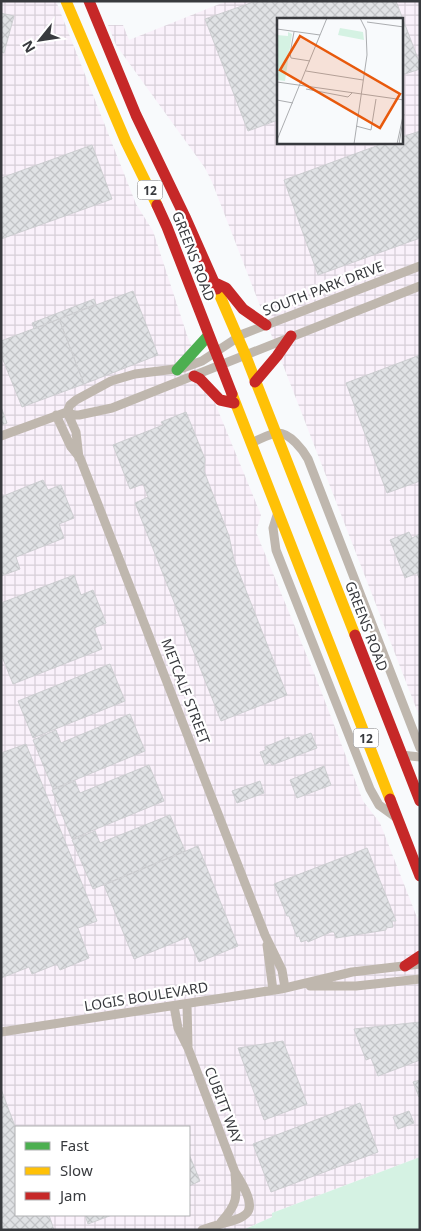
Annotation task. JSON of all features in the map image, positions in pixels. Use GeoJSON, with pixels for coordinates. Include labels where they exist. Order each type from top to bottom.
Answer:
{"type":"FeatureCollection","features":[{"type":"Feature","properties":{"kind":"main road","name":"GREENS ROAD"},"geometry":{"type":"LineString","coordinates":[[66,1],[126,142],[159,208],[420,876]]}},
{"type":"Feature","properties":{"kind":"main road","name":"GREENS ROAD"},"geometry":{"type":"LineString","coordinates":[[89,1],[136,115],[174,194],[238,337],[420,802]]}},
{"type":"Feature","properties":{"kind":"main road"},"geometry":{"type":"LineString","coordinates":[[213,282],[226,288],[242,309],[266,325]]}},
{"type":"Feature","properties":{"kind":"main road"},"geometry":{"type":"LineString","coordinates":[[177,370],[208,336]]}},
{"type":"Feature","properties":{"kind":"main road"},"geometry":{"type":"LineString","coordinates":[[256,382],[291,336]]}},
{"type":"Feature","properties":{"kind":"main road"},"geometry":{"type":"LineString","coordinates":[[194,376],[200,379],[220,400],[234,403]]}},
{"type":"Feature","properties":{"kind":"main road"},"geometry":{"type":"LineString","coordinates":[[405,966],[420,956]]}},
{"type":"Feature","properties":{"kind":"street","name":"SOUTH PARK DRIVE"},"geometry":{"type":"LineString","coordinates":[[67,412],[70,405],[76,400],[111,382],[135,374],[177,370],[202,361],[238,337],[420,266]]}},
{"type":"Feature","properties":{"kind":"street"},"geometry":{"type":"LineString","coordinates":[[1,436],[67,412],[79,415],[102,410],[194,376],[245,354],[420,286]]}},
{"type":"Feature","properties":{"kind":"street","name":"METCALF STREET"},"geometry":{"type":"LineString","coordinates":[[67,412],[76,432],[80,458],[265,935],[290,987]]}},
{"type":"Feature","properties":{"kind":"street","name":"METCALF STREET"},"geometry":{"type":"LineString","coordinates":[[56,416],[71,447],[80,458]]}},
{"type":"Feature","properties":{"kind":"street"},"geometry":{"type":"LineString","coordinates":[[251,443],[275,433]]}},
{"type":"Feature","properties":{"kind":"street","name":"GREENS ROAD"},"geometry":{"type":"LineString","coordinates":[[275,433],[284,434],[304,452],[308,459],[420,748]]}},
{"type":"Feature","properties":{"kind":"street"},"geometry":{"type":"LineString","coordinates":[[401,755],[420,757]]}},
{"type":"Feature","properties":{"kind":"street","name":"METCALF STREET"},"geometry":{"type":"LineString","coordinates":[[265,935],[273,990]]}},
{"type":"Feature","properties":{"kind":"street","name":"LOGIS BOULEVARD"},"geometry":{"type":"LineString","coordinates":[[1,1032],[273,990],[352,972],[420,964]]}},
{"type":"Feature","properties":{"kind":"street","name":"LOGIS BOULEVARD"},"geometry":{"type":"LineString","coordinates":[[290,987],[356,986],[420,979]]}},
{"type":"Feature","properties":{"kind":"street","name":"CUBITT WAY"},"geometry":{"type":"LineString","coordinates":[[187,1004],[188,1048]]}},
{"type":"Feature","properties":{"kind":"street","name":"CUBITT WAY"},"geometry":{"type":"LineString","coordinates":[[174,1006],[178,1028],[188,1048],[235,1172],[245,1188],[250,1206],[241,1218],[221,1222],[202,1230]]}},
{"type":"Feature","properties":{"kind":"street","name":"CUBITT WAY"},"geometry":{"type":"LineString","coordinates":[[221,1222],[231,1212],[236,1202],[235,1172]]}},
{"type":"Feature","properties":{"kind":"shaded area"},"geometry":{"type":"Polygon","coordinates":[[[1,1],[56,1],[136,204],[153,231],[187,335],[261,515],[256,532],[318,683],[363,801],[380,823],[420,925],[420,1157],[272,1213],[272,1217],[243,1230],[1,1230],[1,1]]]}},
{"type":"Feature","properties":{"kind":"shaded area"},"geometry":{"type":"Polygon","coordinates":[[[227,1],[420,1],[420,718],[212,182],[205,168],[116,45],[108,25],[123,25],[129,40],[227,1]]]}},
{"type":"Feature","properties":{"kind":"green space"},"geometry":{"type":"Polygon","coordinates":[[[420,1157],[420,1230],[243,1230],[272,1217],[272,1213],[420,1157]]]}},
{"type":"Feature","properties":{"kind":"building"},"geometry":{"type":"Polygon","coordinates":[[[256,1],[396,1],[402,18],[277,18],[277,120],[248,131],[205,19],[256,1]]]}},
{"type":"Feature","properties":{"kind":"building"},"geometry":{"type":"Polygon","coordinates":[[[1,13],[14,16],[4,53],[1,52],[1,13]]]}},
{"type":"Feature","properties":{"kind":"building"},"geometry":{"type":"Polygon","coordinates":[[[404,22],[420,64],[420,69],[404,74],[404,22]]]}},
{"type":"Feature","properties":{"kind":"building"},"geometry":{"type":"Polygon","coordinates":[[[420,131],[420,238],[318,275],[284,180],[382,144],[404,144],[404,136],[420,131]]]}},
{"type":"Feature","properties":{"kind":"building"},"geometry":{"type":"Polygon","coordinates":[[[92,145],[112,199],[1,239],[1,178],[92,145]]]}},
{"type":"Feature","properties":{"kind":"building"},"geometry":{"type":"Polygon","coordinates":[[[133,291],[158,355],[84,384],[59,319],[133,291]]]}},
{"type":"Feature","properties":{"kind":"building"},"geometry":{"type":"Polygon","coordinates":[[[94,299],[96,304],[34,329],[32,323],[94,299]]]}},
{"type":"Feature","properties":{"kind":"building"},"geometry":{"type":"Polygon","coordinates":[[[59,319],[84,384],[22,407],[1,355],[1,341],[59,319]]]}},
{"type":"Feature","properties":{"kind":"building"},"geometry":{"type":"Polygon","coordinates":[[[420,355],[420,481],[387,493],[346,383],[420,355]]]}},
{"type":"Feature","properties":{"kind":"building"},"geometry":{"type":"Polygon","coordinates":[[[1,407],[7,423],[1,425],[1,407]]]}},
{"type":"Feature","properties":{"kind":"building"},"geometry":{"type":"Polygon","coordinates":[[[186,412],[205,459],[204,471],[229,536],[234,560],[287,695],[221,721],[135,503],[148,497],[143,484],[130,489],[113,445],[163,425],[161,422],[186,412]]]}},
{"type":"Feature","properties":{"kind":"building"},"geometry":{"type":"Polygon","coordinates":[[[43,480],[48,490],[61,485],[74,518],[59,524],[64,538],[16,557],[20,569],[1,576],[1,497],[43,480]]]}},
{"type":"Feature","properties":{"kind":"building"},"geometry":{"type":"Polygon","coordinates":[[[409,532],[412,538],[420,534],[420,580],[417,573],[405,578],[390,540],[409,532]]]}},
{"type":"Feature","properties":{"kind":"building"},"geometry":{"type":"Polygon","coordinates":[[[74,575],[81,595],[93,590],[106,623],[94,628],[102,649],[13,684],[1,654],[1,603],[74,575]]]}},
{"type":"Feature","properties":{"kind":"building"},"geometry":{"type":"Polygon","coordinates":[[[110,664],[125,701],[33,738],[18,701],[110,664]]]}},
{"type":"Feature","properties":{"kind":"building"},"geometry":{"type":"Polygon","coordinates":[[[130,714],[145,751],[53,789],[33,740],[56,730],[61,743],[130,714]]]}},
{"type":"Feature","properties":{"kind":"building"},"geometry":{"type":"Polygon","coordinates":[[[311,733],[317,748],[272,765],[270,762],[265,765],[260,752],[266,750],[265,747],[289,737],[290,741],[311,733]]]}},
{"type":"Feature","properties":{"kind":"building"},"geometry":{"type":"Polygon","coordinates":[[[26,744],[97,921],[78,928],[89,958],[60,970],[57,964],[32,974],[29,967],[1,978],[1,753],[26,744]]]}},
{"type":"Feature","properties":{"kind":"building"},"geometry":{"type":"Polygon","coordinates":[[[149,765],[164,801],[72,839],[52,790],[75,781],[80,793],[149,765]]]}},
{"type":"Feature","properties":{"kind":"building"},"geometry":{"type":"Polygon","coordinates":[[[324,766],[331,785],[297,798],[290,780],[324,766]]]}},
{"type":"Feature","properties":{"kind":"building"},"geometry":{"type":"Polygon","coordinates":[[[260,781],[264,793],[237,803],[232,791],[260,781]]]}},
{"type":"Feature","properties":{"kind":"building"},"geometry":{"type":"Polygon","coordinates":[[[170,815],[185,851],[93,889],[72,840],[95,831],[100,843],[170,815]]]}},
{"type":"Feature","properties":{"kind":"building"},"geometry":{"type":"Polygon","coordinates":[[[198,846],[238,946],[199,962],[188,937],[134,959],[104,885],[198,846]]]}},
{"type":"Feature","properties":{"kind":"building"},"geometry":{"type":"Polygon","coordinates":[[[367,848],[396,921],[392,921],[393,927],[386,928],[386,930],[336,938],[334,932],[331,932],[308,942],[307,940],[301,942],[299,936],[297,937],[289,916],[287,916],[274,884],[367,848]]]}},
{"type":"Feature","properties":{"kind":"building"},"geometry":{"type":"Polygon","coordinates":[[[420,1022],[420,1060],[378,1076],[371,1058],[366,1060],[354,1029],[420,1022]]]}},
{"type":"Feature","properties":{"kind":"building"},"geometry":{"type":"Polygon","coordinates":[[[283,1041],[307,1104],[264,1120],[238,1048],[283,1041]]]}},
{"type":"Feature","properties":{"kind":"building"},"geometry":{"type":"Polygon","coordinates":[[[420,1080],[420,1097],[419,1097],[413,1082],[420,1080]]]}},
{"type":"Feature","properties":{"kind":"building"},"geometry":{"type":"Polygon","coordinates":[[[1,1089],[15,1126],[15,1216],[49,1216],[54,1230],[1,1230],[1,1089]]]}},
{"type":"Feature","properties":{"kind":"building"},"geometry":{"type":"Polygon","coordinates":[[[360,1103],[378,1152],[271,1192],[253,1144],[360,1103]]]}},
{"type":"Feature","properties":{"kind":"building"},"geometry":{"type":"Polygon","coordinates":[[[409,1111],[414,1123],[398,1129],[393,1117],[409,1111]]]}},
{"type":"Feature","properties":{"kind":"building"},"geometry":{"type":"Polygon","coordinates":[[[190,1156],[200,1181],[190,1186],[190,1156]]]}},
{"type":"Feature","properties":{"kind":"building"},"geometry":{"type":"Polygon","coordinates":[[[85,1216],[109,1216],[88,1224],[85,1216]]]}},
{"type":"Feature","properties":{"kind":"traffic: fast"},"geometry":{"type":"LineString","coordinates":[[177,370],[208,336]]}},
{"type":"Feature","properties":{"kind":"traffic: slow"},"geometry":{"type":"LineString","coordinates":[[66,1],[126,142],[157,205]]}},
{"type":"Feature","properties":{"kind":"traffic: slow"},"geometry":{"type":"LineString","coordinates":[[217,289],[245,354],[355,635]]}},
{"type":"Feature","properties":{"kind":"traffic: slow"},"geometry":{"type":"LineString","coordinates":[[232,394],[390,799]]}},
{"type":"Feature","properties":{"kind":"traffic: jam"},"geometry":{"type":"LineString","coordinates":[[89,1],[136,115],[217,289]]}},
{"type":"Feature","properties":{"kind":"traffic: jam"},"geometry":{"type":"LineString","coordinates":[[157,205],[232,394]]}},
{"type":"Feature","properties":{"kind":"traffic: jam"},"geometry":{"type":"LineString","coordinates":[[213,282],[226,288],[243,309],[266,325]]}},
{"type":"Feature","properties":{"kind":"traffic: jam"},"geometry":{"type":"LineString","coordinates":[[255,382],[291,336]]}},
{"type":"Feature","properties":{"kind":"traffic: jam"},"geometry":{"type":"LineString","coordinates":[[194,376],[200,379],[220,400],[234,403]]}},
{"type":"Feature","properties":{"kind":"traffic: jam"},"geometry":{"type":"LineString","coordinates":[[355,635],[420,801]]}},
{"type":"Feature","properties":{"kind":"traffic: jam"},"geometry":{"type":"LineString","coordinates":[[390,799],[420,876]]}},
{"type":"Feature","properties":{"kind":"traffic: jam"},"geometry":{"type":"LineString","coordinates":[[405,966],[420,956]]}}]}
